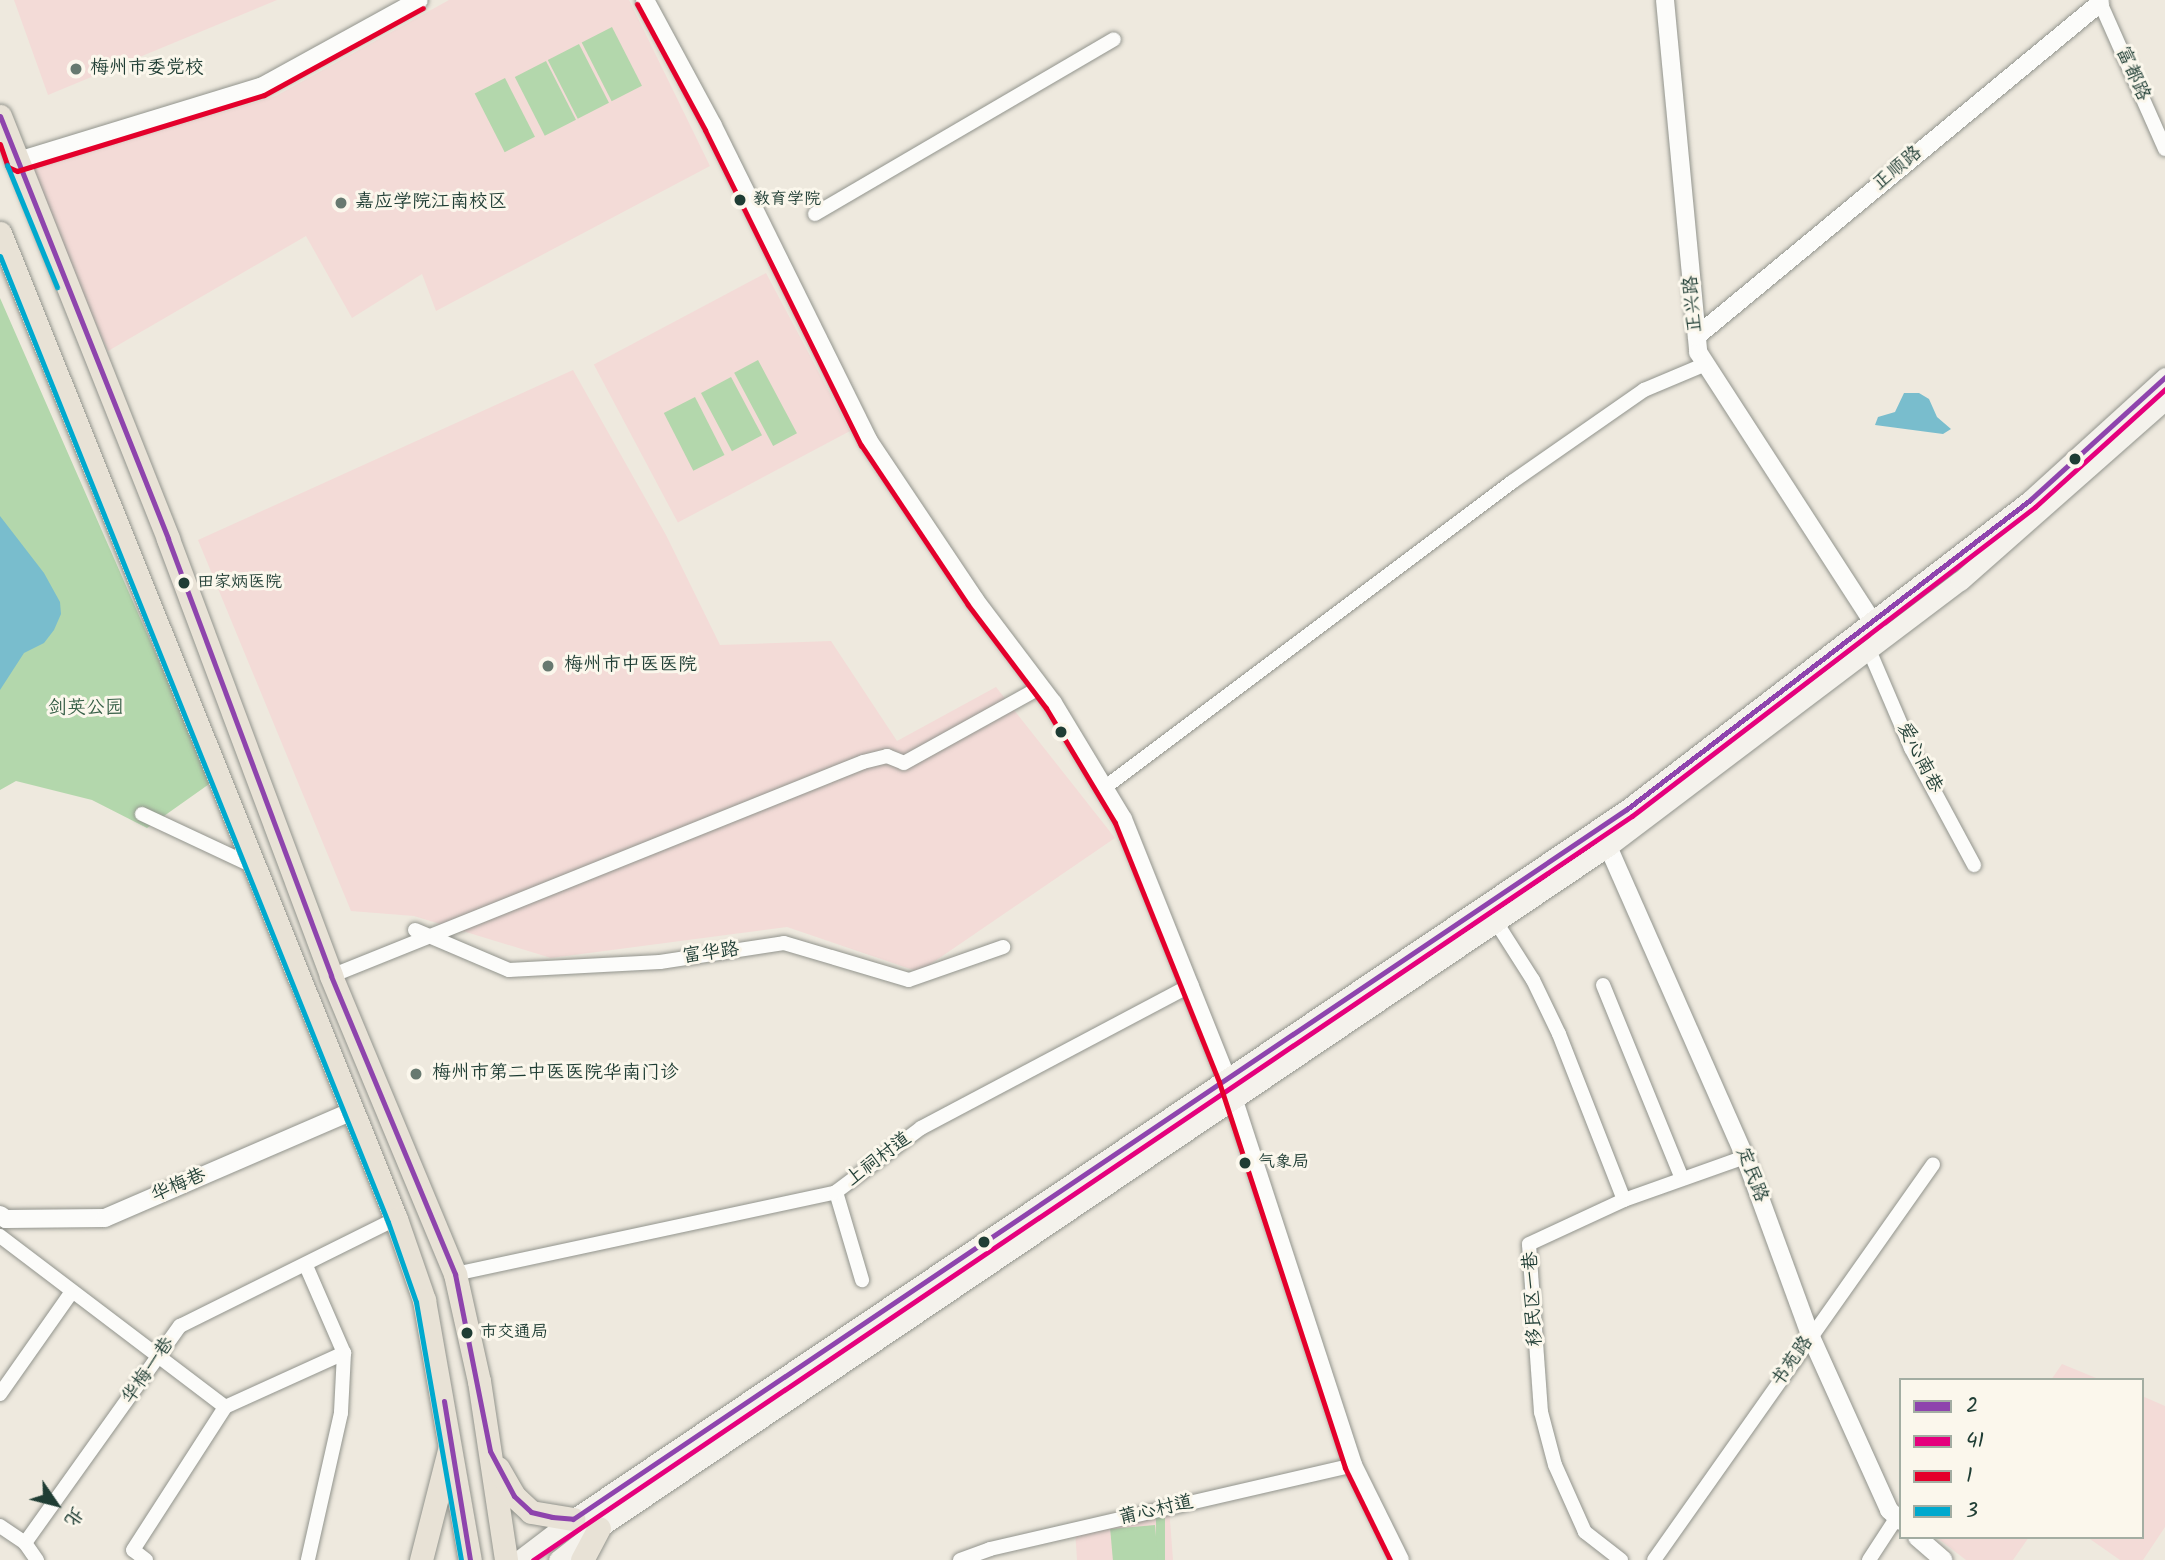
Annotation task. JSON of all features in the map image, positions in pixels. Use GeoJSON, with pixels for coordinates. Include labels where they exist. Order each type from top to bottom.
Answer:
{"type":"FeatureCollection","features":[{"type":"Feature","properties":{"kind":"main road"},"geometry":{"type":"LineString","coordinates":[[0,116],[15,162],[168,539],[331,976],[455,1274],[490,1451],[506,1560]]}},
{"type":"Feature","properties":{"kind":"main road"},"geometry":{"type":"LineString","coordinates":[[0,233],[251,865],[396,1219],[424,1300],[451,1440],[470,1560]]}},
{"type":"Feature","properties":{"kind":"main road"},"geometry":{"type":"LineString","coordinates":[[519,1560],[573,1519],[1227,1079],[1604,837],[1875,637],[2165,377]]}},
{"type":"Feature","properties":{"kind":"main road"},"geometry":{"type":"LineString","coordinates":[[558,1560],[599,1528],[1496,922],[1604,837],[1875,637],[1980,564],[2165,400]]}},
{"type":"Feature","properties":{"kind":"main road"},"geometry":{"type":"LineString","coordinates":[[266,902],[298,886]]}},
{"type":"Feature","properties":{"kind":"main road"},"geometry":{"type":"LineString","coordinates":[[421,1560],[451,1440]]}},
{"type":"Feature","properties":{"kind":"main road"},"geometry":{"type":"LineString","coordinates":[[490,1451],[503,1482],[531,1512],[573,1519]]}},
{"type":"Feature","properties":{"kind":"main road"},"geometry":{"type":"LineString","coordinates":[[582,1560],[599,1528]]}},
{"type":"Feature","properties":{"kind":"street"},"geometry":{"type":"LineString","coordinates":[[15,162],[261,87],[419,0]]}},
{"type":"Feature","properties":{"kind":"street"},"geometry":{"type":"LineString","coordinates":[[645,0],[713,127],[868,440],[975,600],[1041,687],[1123,819],[1227,1079],[1353,1465],[1400,1560]]}},
{"type":"Feature","properties":{"kind":"street","name":"正兴路"},"geometry":{"type":"LineString","coordinates":[[1665,0],[1698,352],[1875,637]]}},
{"type":"Feature","properties":{"kind":"street","name":"正顺路"},"geometry":{"type":"LineString","coordinates":[[1697,336],[2099,1]]}},
{"type":"Feature","properties":{"kind":"street","name":"富都路"},"geometry":{"type":"LineString","coordinates":[[2099,1],[2165,149]]}},
{"type":"Feature","properties":{"kind":"street"},"geometry":{"type":"LineString","coordinates":[[815,214],[1114,39]]}},
{"type":"Feature","properties":{"kind":"street"},"geometry":{"type":"LineString","coordinates":[[1104,788],[1512,482],[1644,390],[1706,364]]}},
{"type":"Feature","properties":{"kind":"street","name":"爱心南巷"},"geometry":{"type":"LineString","coordinates":[[1875,637],[1911,748],[1974,865]]}},
{"type":"Feature","properties":{"kind":"street"},"geometry":{"type":"LineString","coordinates":[[331,976],[863,762],[887,756],[904,763],[1041,687]]}},
{"type":"Feature","properties":{"kind":"street"},"geometry":{"type":"LineString","coordinates":[[142,814],[251,865]]}},
{"type":"Feature","properties":{"kind":"street","name":"定民路"},"geometry":{"type":"LineString","coordinates":[[1604,837],[1745,1157],[1811,1337],[1899,1519]]}},
{"type":"Feature","properties":{"kind":"street"},"geometry":{"type":"LineString","coordinates":[[1496,922],[1533,980],[1559,1034],[1624,1200]]}},
{"type":"Feature","properties":{"kind":"street","name":"富华路"},"geometry":{"type":"LineString","coordinates":[[415,930],[509,970],[660,962],[784,943],[909,980],[1003,947]]}},
{"type":"Feature","properties":{"kind":"street","name":"上祠村道"},"geometry":{"type":"LineString","coordinates":[[455,1274],[836,1192],[921,1128],[1191,985]]}},
{"type":"Feature","properties":{"kind":"street"},"geometry":{"type":"LineString","coordinates":[[1603,985],[1682,1179]]}},
{"type":"Feature","properties":{"kind":"street","name":"华梅巷"},"geometry":{"type":"LineString","coordinates":[[1,1225],[105,1218],[351,1112]]}},
{"type":"Feature","properties":{"kind":"street","name":"移民区一巷"},"geometry":{"type":"LineString","coordinates":[[1620,1560],[1585,1532],[1555,1465],[1541,1412],[1529,1244],[1624,1200],[1745,1157]]}},
{"type":"Feature","properties":{"kind":"street","name":"书苑路"},"geometry":{"type":"LineString","coordinates":[[1654,1560],[1933,1165]]}},
{"type":"Feature","properties":{"kind":"street"},"geometry":{"type":"LineString","coordinates":[[836,1192],[862,1280]]}},
{"type":"Feature","properties":{"kind":"street","name":"华梅一巷"},"geometry":{"type":"LineString","coordinates":[[25,1544],[180,1326],[396,1219]]}},
{"type":"Feature","properties":{"kind":"street"},"geometry":{"type":"LineString","coordinates":[[1,1225],[71,1293],[161,1356],[225,1407]]}},
{"type":"Feature","properties":{"kind":"street"},"geometry":{"type":"LineString","coordinates":[[307,1268],[344,1353],[341,1413],[308,1560]]}},
{"type":"Feature","properties":{"kind":"street"},"geometry":{"type":"LineString","coordinates":[[0,1394],[71,1293]]}},
{"type":"Feature","properties":{"kind":"street"},"geometry":{"type":"LineString","coordinates":[[146,1560],[133,1550],[225,1407],[344,1353]]}},
{"type":"Feature","properties":{"kind":"street","name":"莆心村道"},"geometry":{"type":"LineString","coordinates":[[960,1560],[990,1549],[1353,1465]]}},
{"type":"Feature","properties":{"kind":"street"},"geometry":{"type":"LineString","coordinates":[[1869,1560],[1899,1519]]}},
{"type":"Feature","properties":{"kind":"street"},"geometry":{"type":"LineString","coordinates":[[0,1526],[25,1544],[37,1560]]}},
{"type":"Feature","properties":{"kind":"street"},"geometry":{"type":"LineString","coordinates":[[1922,1539],[1943,1560]]}},
{"type":"Feature","properties":{"kind":"shaded area","name":"梅州市委党校"},"geometry":{"type":"Polygon","coordinates":[[[14,0],[277,0],[48,95],[14,0]]]}},
{"type":"Feature","properties":{"kind":"shaded area","name":"嘉应学院江南校区"},"geometry":{"type":"Polygon","coordinates":[[[449,0],[629,0],[710,166],[436,311],[422,274],[352,318],[306,236],[108,351],[27,170],[276,96],[449,0]]]}},
{"type":"Feature","properties":{"kind":"shaded area"},"geometry":{"type":"Polygon","coordinates":[[[766,273],[850,431],[678,523],[594,365],[766,273]]]}},
{"type":"Feature","properties":{"kind":"shaded area","name":"梅州市中医医院"},"geometry":{"type":"Polygon","coordinates":[[[573,370],[666,535],[720,645],[831,641],[897,741],[996,687],[1115,838],[919,972],[787,927],[551,958],[414,916],[351,911],[198,540],[573,370]]]}},
{"type":"Feature","properties":{"kind":"shaded area"},"geometry":{"type":"Polygon","coordinates":[[[2062,1364],[2096,1378],[2052,1378],[2062,1364]]]}},
{"type":"Feature","properties":{"kind":"shaded area"},"geometry":{"type":"Polygon","coordinates":[[[2144,1397],[2165,1406],[2165,1527],[2143,1560],[2120,1560],[2090,1539],[2144,1539],[2144,1397]]]}},
{"type":"Feature","properties":{"kind":"shaded area"},"geometry":{"type":"Polygon","coordinates":[[[1169,1507],[1173,1560],[1077,1560],[1075,1529],[1169,1507]]]}},
{"type":"Feature","properties":{"kind":"shaded area"},"geometry":{"type":"Polygon","coordinates":[[[1939,1539],[2028,1539],[2013,1560],[1966,1560],[1939,1539]]]}},
{"type":"Feature","properties":{"kind":"green space"},"geometry":{"type":"Polygon","coordinates":[[[612,27],[642,86],[612,101],[582,42],[612,27]]]}},
{"type":"Feature","properties":{"kind":"green space"},"geometry":{"type":"Polygon","coordinates":[[[579,44],[609,103],[578,119],[548,60],[579,44]]]}},
{"type":"Feature","properties":{"kind":"green space"},"geometry":{"type":"Polygon","coordinates":[[[546,61],[576,120],[545,136],[515,77],[546,61]]]}},
{"type":"Feature","properties":{"kind":"green space"},"geometry":{"type":"Polygon","coordinates":[[[505,78],[535,137],[505,152],[475,93],[505,78]]]}},
{"type":"Feature","properties":{"kind":"green space","name":"剑英公园"},"geometry":{"type":"Polygon","coordinates":[[[0,298],[212,782],[147,828],[92,800],[16,781],[0,790],[0,298]]]}},
{"type":"Feature","properties":{"kind":"green space"},"geometry":{"type":"Polygon","coordinates":[[[758,360],[797,433],[773,446],[734,373],[758,360]]]}},
{"type":"Feature","properties":{"kind":"green space"},"geometry":{"type":"Polygon","coordinates":[[[731,377],[762,435],[732,451],[701,393],[731,377]]]}},
{"type":"Feature","properties":{"kind":"green space"},"geometry":{"type":"Polygon","coordinates":[[[695,397],[725,455],[693,471],[664,413],[695,397]]]}},
{"type":"Feature","properties":{"kind":"green space"},"geometry":{"type":"Polygon","coordinates":[[[1156,1512],[1165,1512],[1165,1560],[1156,1560],[1156,1512]]]}},
{"type":"Feature","properties":{"kind":"green space"},"geometry":{"type":"Polygon","coordinates":[[[1155,1525],[1158,1560],[1113,1560],[1110,1529],[1155,1525]]]}},
{"type":"Feature","properties":{"kind":"water"},"geometry":{"type":"Polygon","coordinates":[[[1904,393],[1919,393],[1929,399],[1937,417],[1951,429],[1943,434],[1875,425],[1878,417],[1895,412],[1904,393]]]}},
{"type":"Feature","properties":{"kind":"water"},"geometry":{"type":"Polygon","coordinates":[[[0,516],[44,573],[60,602],[61,614],[44,643],[24,653],[0,690],[0,516]]]}},
{"type":"Feature","properties":{"kind":"transit line","name":"1"},"geometry":{"type":"LineString","coordinates":[[637,4],[705,130],[861,445],[968,605],[1046,708],[1115,823],[1219,1082],[1345,1468],[1390,1560]]}},
{"type":"Feature","properties":{"kind":"transit line","name":"1"},"geometry":{"type":"LineString","coordinates":[[0,144],[8,167],[17,171],[264,95],[423,8]]}},
{"type":"Feature","properties":{"kind":"transit line","name":"2"},"geometry":{"type":"LineString","coordinates":[[0,116],[168,539],[331,976],[455,1274],[490,1451],[514,1496],[531,1512],[552,1517],[573,1519],[1627,809],[2030,500],[2165,377]]}},
{"type":"Feature","properties":{"kind":"transit line","name":"3"},"geometry":{"type":"LineString","coordinates":[[7,165],[57,287]]}},
{"type":"Feature","properties":{"kind":"transit line","name":"3"},"geometry":{"type":"LineString","coordinates":[[0,256],[388,1222],[416,1302],[461,1560]]}},
{"type":"Feature","properties":{"kind":"transit line","name":"41"},"geometry":{"type":"LineString","coordinates":[[533,1560],[1632,816],[2035,507],[2165,389]]}},
{"type":"Feature","properties":{"kind":"transit line","name":"2"},"geometry":{"type":"LineString","coordinates":[[444,1401],[470,1560]]}},
{"type":"Feature","properties":{"kind":"place","name":"梅州市委党校"},"geometry":{"type":"Point","coordinates":[76,69]}},
{"type":"Feature","properties":{"kind":"place","name":"教育学院"},"geometry":{"type":"Point","coordinates":[740,200]}},
{"type":"Feature","properties":{"kind":"place","name":"嘉应学院江南校区"},"geometry":{"type":"Point","coordinates":[341,203]}},
{"type":"Feature","properties":{"kind":"place","name":"田家炳医院"},"geometry":{"type":"Point","coordinates":[184,583]}},
{"type":"Feature","properties":{"kind":"place","name":"梅州市中医医院"},"geometry":{"type":"Point","coordinates":[548,666]}},
{"type":"Feature","properties":{"kind":"place","name":"梅州市第二中医医院华南门诊"},"geometry":{"type":"Point","coordinates":[416,1074]}},
{"type":"Feature","properties":{"kind":"place","name":"气象局"},"geometry":{"type":"Point","coordinates":[1245,1163]}},
{"type":"Feature","properties":{"kind":"place","name":"市交通局"},"geometry":{"type":"Point","coordinates":[467,1333]}}]}
